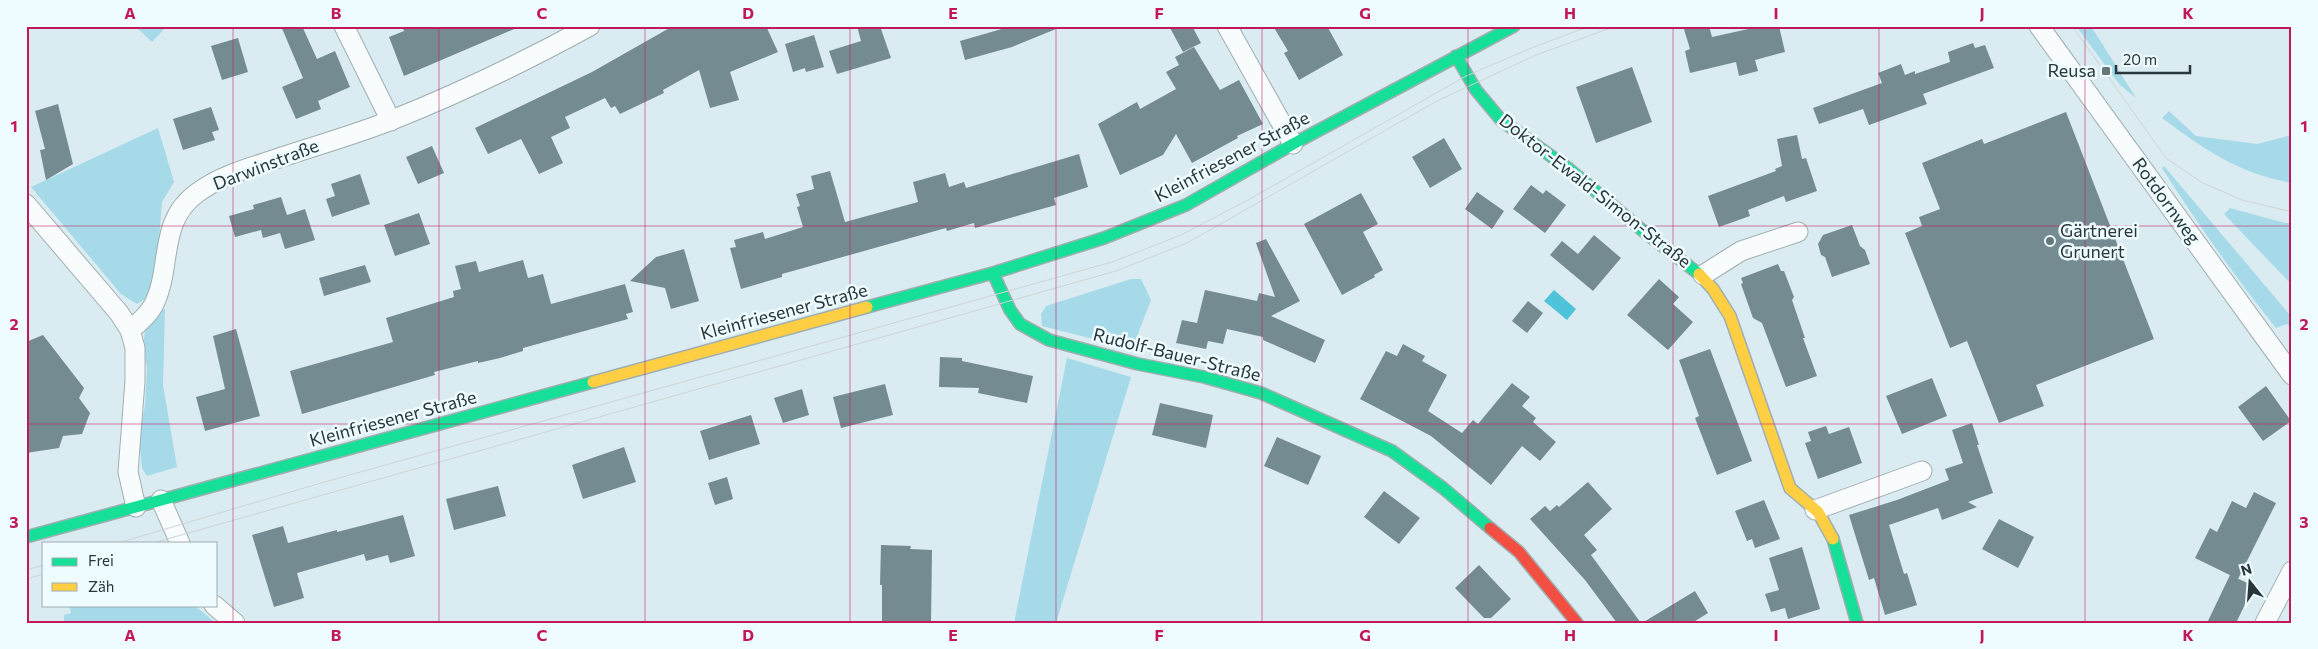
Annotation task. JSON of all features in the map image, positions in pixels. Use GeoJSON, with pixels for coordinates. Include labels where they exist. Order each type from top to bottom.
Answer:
{"type":"FeatureCollection","features":[{"type":"Feature","properties":{"kind":"street"},"geometry":{"type":"LineString","coordinates":[[344,26],[391,120]]}},
{"type":"Feature","properties":{"kind":"street","name":"Darwinstraße"},"geometry":{"type":"LineString","coordinates":[[130,330],[141,321],[154,304],[162,281],[164,257],[178,210],[197,193],[216,182],[246,169],[391,120],[533,57],[590,26]]}},
{"type":"Feature","properties":{"kind":"street"},"geometry":{"type":"LineString","coordinates":[[1227,26],[1293,144]]}},
{"type":"Feature","properties":{"kind":"street","name":"Kleinfriesener Straße"},"geometry":{"type":"LineString","coordinates":[[26,536],[994,273],[1104,238],[1186,205],[1293,144],[1514,26]]}},
{"type":"Feature","properties":{"kind":"street","name":"Rotdornweg"},"geometry":{"type":"LineString","coordinates":[[2039,26],[2292,376]]}},
{"type":"Feature","properties":{"kind":"street","name":"Doktor-Ewald-Simon-Straße"},"geometry":{"type":"LineString","coordinates":[[1456,56],[1471,85],[1478,90],[1500,120],[1569,168],[1640,228],[1703,275],[1722,297],[1790,488],[1796,497],[1821,515],[1831,533],[1857,623]]}},
{"type":"Feature","properties":{"kind":"street"},"geometry":{"type":"LineString","coordinates":[[26,204],[119,313],[130,330],[135,348],[135,381],[128,472],[136,507]]}},
{"type":"Feature","properties":{"kind":"street","name":"Doktor-Ewald-Simon-Straße"},"geometry":{"type":"LineString","coordinates":[[1703,275],[1741,251],[1798,232]]}},
{"type":"Feature","properties":{"kind":"street","name":"Rudolf-Bauer-Straße"},"geometry":{"type":"LineString","coordinates":[[994,273],[1010,310],[1020,324],[1049,340],[1138,364],[1204,377],[1261,393],[1392,451],[1443,488],[1519,552],[1577,623]]}},
{"type":"Feature","properties":{"kind":"street"},"geometry":{"type":"LineString","coordinates":[[1815,510],[1922,471]]}},
{"type":"Feature","properties":{"kind":"street"},"geometry":{"type":"LineString","coordinates":[[161,500],[180,542]]}},
{"type":"Feature","properties":{"kind":"street"},"geometry":{"type":"LineString","coordinates":[[2265,623],[2292,570]]}},
{"type":"Feature","properties":{"kind":"street"},"geometry":{"type":"LineString","coordinates":[[215,606],[234,623]]}},
{"type":"Feature","properties":{"kind":"shaded area"},"geometry":{"type":"Polygon","coordinates":[[[135,26],[167,26],[152,42],[135,26]]]}},
{"type":"Feature","properties":{"kind":"shaded area"},"geometry":{"type":"Polygon","coordinates":[[[2076,26],[2091,26],[2136,98],[2120,85],[2076,26]]]}},
{"type":"Feature","properties":{"kind":"shaded area"},"geometry":{"type":"Polygon","coordinates":[[[2169,111],[2196,136],[2257,144],[2292,135],[2292,183],[2273,179],[2239,167],[2207,150],[2162,118],[2169,111]]]}},
{"type":"Feature","properties":{"kind":"shaded area"},"geometry":{"type":"Polygon","coordinates":[[[158,128],[174,182],[162,202],[156,279],[149,297],[137,304],[121,294],[31,187],[158,128]]]}},
{"type":"Feature","properties":{"kind":"shaded area"},"geometry":{"type":"Polygon","coordinates":[[[2164,166],[2290,315],[2292,314],[2292,330],[2287,324],[2276,328],[2261,309],[2189,209],[2162,168],[2164,166]]]}},
{"type":"Feature","properties":{"kind":"shaded area"},"geometry":{"type":"Polygon","coordinates":[[[2230,208],[2285,223],[2292,223],[2292,285],[2224,214],[2230,208]]]}},
{"type":"Feature","properties":{"kind":"shaded area"},"geometry":{"type":"Polygon","coordinates":[[[1131,279],[1141,279],[1151,300],[1136,339],[1129,348],[1042,326],[1041,314],[1046,306],[1131,279]]]}},
{"type":"Feature","properties":{"kind":"shaded area"},"geometry":{"type":"Polygon","coordinates":[[[165,308],[163,385],[177,467],[147,476],[142,468],[139,440],[145,405],[147,368],[143,347],[145,330],[165,308]]]}},
{"type":"Feature","properties":{"kind":"shaded area"},"geometry":{"type":"Polygon","coordinates":[[[1067,358],[1131,377],[1056,623],[1014,623],[1067,358]]]}},
{"type":"Feature","properties":{"kind":"shaded area"},"geometry":{"type":"Polygon","coordinates":[[[69,606],[195,606],[216,623],[64,623],[64,615],[71,613],[69,606]]]}},
{"type":"Feature","properties":{"kind":"water"},"geometry":{"type":"Polygon","coordinates":[[[1554,290],[1576,309],[1567,320],[1544,301],[1554,290]]]}},
{"type":"Feature","properties":{"kind":"building"},"geometry":{"type":"Polygon","coordinates":[[[281,26],[302,26],[317,59],[335,51],[350,87],[318,101],[321,109],[296,119],[282,87],[303,78],[281,26]]]}},
{"type":"Feature","properties":{"kind":"building"},"geometry":{"type":"Polygon","coordinates":[[[402,26],[519,27],[404,76],[389,37],[404,31],[402,26]]]}},
{"type":"Feature","properties":{"kind":"building"},"geometry":{"type":"Polygon","coordinates":[[[673,26],[766,26],[778,52],[730,72],[739,100],[710,108],[699,70],[663,90],[664,93],[620,114],[615,106],[611,108],[605,98],[565,117],[570,128],[551,137],[563,163],[539,174],[521,139],[488,154],[475,128],[592,72],[673,26]]]}},
{"type":"Feature","properties":{"kind":"building"},"geometry":{"type":"Polygon","coordinates":[[[857,26],[880,26],[891,58],[837,74],[829,51],[861,41],[857,26]]]}},
{"type":"Feature","properties":{"kind":"building"},"geometry":{"type":"Polygon","coordinates":[[[1012,26],[1061,27],[1012,47],[965,60],[960,41],[1012,26]]]}},
{"type":"Feature","properties":{"kind":"building"},"geometry":{"type":"Polygon","coordinates":[[[1169,26],[1192,26],[1201,43],[1183,52],[1169,26]]]}},
{"type":"Feature","properties":{"kind":"building"},"geometry":{"type":"Polygon","coordinates":[[[1273,26],[1327,26],[1343,55],[1299,80],[1284,53],[1288,51],[1273,26]]]}},
{"type":"Feature","properties":{"kind":"building"},"geometry":{"type":"Polygon","coordinates":[[[1683,26],[1709,26],[1712,37],[1762,26],[1779,26],[1785,52],[1755,60],[1758,71],[1739,76],[1736,62],[1690,73],[1685,51],[1690,49],[1683,26]]]}},
{"type":"Feature","properties":{"kind":"building"},"geometry":{"type":"Polygon","coordinates":[[[814,35],[824,67],[806,72],[805,68],[793,72],[785,44],[814,35]]]}},
{"type":"Feature","properties":{"kind":"building"},"geometry":{"type":"Polygon","coordinates":[[[238,38],[248,72],[222,80],[211,46],[238,38]]]}},
{"type":"Feature","properties":{"kind":"building"},"geometry":{"type":"Polygon","coordinates":[[[1973,43],[1975,48],[1985,45],[1994,68],[1923,94],[1927,104],[1869,125],[1863,109],[1819,124],[1813,108],[1882,83],[1878,73],[1901,64],[1905,75],[1915,71],[1915,74],[1950,62],[1948,52],[1973,43]]]}},
{"type":"Feature","properties":{"kind":"building"},"geometry":{"type":"Polygon","coordinates":[[[1194,47],[1220,90],[1239,80],[1263,124],[1237,136],[1238,138],[1192,163],[1176,134],[1163,155],[1120,175],[1098,124],[1137,102],[1140,109],[1176,89],[1166,72],[1179,65],[1175,57],[1194,47]]]}},
{"type":"Feature","properties":{"kind":"building"},"geometry":{"type":"Polygon","coordinates":[[[1632,67],[1652,122],[1596,143],[1576,87],[1632,67]]]}},
{"type":"Feature","properties":{"kind":"building"},"geometry":{"type":"Polygon","coordinates":[[[58,104],[73,164],[46,180],[40,150],[45,149],[35,111],[58,104]]]}},
{"type":"Feature","properties":{"kind":"building"},"geometry":{"type":"Polygon","coordinates":[[[211,107],[219,130],[212,132],[215,140],[183,150],[173,119],[211,107]]]}},
{"type":"Feature","properties":{"kind":"building"},"geometry":{"type":"Polygon","coordinates":[[[2066,112],[2154,339],[2036,385],[2044,406],[1999,423],[1967,341],[1950,348],[1905,233],[1922,226],[1919,217],[1940,209],[1922,163],[1982,139],[1984,144],[2066,112]]]}},
{"type":"Feature","properties":{"kind":"building"},"geometry":{"type":"Polygon","coordinates":[[[1797,135],[1802,159],[1806,158],[1817,191],[1786,202],[1784,196],[1748,210],[1750,216],[1719,227],[1708,196],[1776,171],[1775,169],[1782,166],[1777,139],[1797,135]]]}},
{"type":"Feature","properties":{"kind":"building"},"geometry":{"type":"Polygon","coordinates":[[[1444,138],[1462,169],[1430,188],[1412,157],[1444,138]]]}},
{"type":"Feature","properties":{"kind":"building"},"geometry":{"type":"Polygon","coordinates":[[[432,146],[444,173],[418,184],[406,157],[432,146]]]}},
{"type":"Feature","properties":{"kind":"building"},"geometry":{"type":"Polygon","coordinates":[[[1079,154],[1088,187],[1054,198],[1056,205],[975,228],[974,223],[947,231],[946,228],[782,274],[782,277],[741,289],[730,248],[736,247],[734,240],[763,232],[765,239],[803,227],[797,207],[800,206],[796,194],[814,189],[811,176],[830,171],[845,222],[918,202],[913,182],[945,173],[949,187],[964,182],[966,188],[1079,154]]]}},
{"type":"Feature","properties":{"kind":"building"},"geometry":{"type":"Polygon","coordinates":[[[360,174],[370,204],[332,217],[326,199],[335,196],[331,184],[360,174]]]}},
{"type":"Feature","properties":{"kind":"building"},"geometry":{"type":"Polygon","coordinates":[[[1531,185],[1543,194],[1546,190],[1566,205],[1545,233],[1513,209],[1531,185]]]}},
{"type":"Feature","properties":{"kind":"building"},"geometry":{"type":"Polygon","coordinates":[[[1477,192],[1504,211],[1492,229],[1465,209],[1477,192]]]}},
{"type":"Feature","properties":{"kind":"building"},"geometry":{"type":"Polygon","coordinates":[[[1361,193],[1378,224],[1363,232],[1383,270],[1374,275],[1375,277],[1342,295],[1304,224],[1361,193]]]}},
{"type":"Feature","properties":{"kind":"building"},"geometry":{"type":"Polygon","coordinates":[[[281,197],[287,215],[305,209],[315,240],[285,249],[280,233],[263,238],[261,230],[235,237],[229,216],[254,209],[253,205],[281,197]]]}},
{"type":"Feature","properties":{"kind":"building"},"geometry":{"type":"Polygon","coordinates":[[[419,213],[430,244],[395,256],[384,225],[419,213]]]}},
{"type":"Feature","properties":{"kind":"building"},"geometry":{"type":"Polygon","coordinates":[[[1852,225],[1860,246],[1865,250],[1870,264],[1832,277],[1825,257],[1821,255],[1818,244],[1823,235],[1852,225]]]}},
{"type":"Feature","properties":{"kind":"building"},"geometry":{"type":"Polygon","coordinates":[[[1594,235],[1621,258],[1593,291],[1550,255],[1562,241],[1578,254],[1594,235]]]}},
{"type":"Feature","properties":{"kind":"building"},"geometry":{"type":"Polygon","coordinates":[[[1266,239],[1300,301],[1271,316],[1325,340],[1315,363],[1263,340],[1263,337],[1227,329],[1223,344],[1208,341],[1206,349],[1176,343],[1182,320],[1197,323],[1205,290],[1257,301],[1259,293],[1275,297],[1256,243],[1266,239]]]}},
{"type":"Feature","properties":{"kind":"building"},"geometry":{"type":"Polygon","coordinates":[[[684,249],[699,301],[671,309],[665,288],[630,281],[656,257],[684,249]]]}},
{"type":"Feature","properties":{"kind":"building"},"geometry":{"type":"Polygon","coordinates":[[[523,260],[528,278],[543,274],[551,304],[625,284],[633,312],[626,314],[628,319],[523,348],[523,351],[500,358],[478,363],[478,361],[434,372],[435,375],[302,414],[290,371],[393,342],[386,318],[454,297],[453,291],[461,289],[455,266],[476,261],[479,272],[523,260]]]}},
{"type":"Feature","properties":{"kind":"building"},"geometry":{"type":"Polygon","coordinates":[[[1778,264],[1781,271],[1784,271],[1794,297],[1792,300],[1805,338],[1803,338],[1817,376],[1786,387],[1762,323],[1753,318],[1741,284],[1743,283],[1741,278],[1778,264]]]}},
{"type":"Feature","properties":{"kind":"building"},"geometry":{"type":"Polygon","coordinates":[[[365,265],[371,282],[324,296],[319,278],[365,265]]]}},
{"type":"Feature","properties":{"kind":"building"},"geometry":{"type":"Polygon","coordinates":[[[1659,279],[1679,297],[1673,304],[1693,322],[1668,350],[1627,315],[1659,279]]]}},
{"type":"Feature","properties":{"kind":"building"},"geometry":{"type":"Polygon","coordinates":[[[1528,301],[1543,313],[1527,333],[1512,321],[1528,301]]]}},
{"type":"Feature","properties":{"kind":"building"},"geometry":{"type":"Polygon","coordinates":[[[236,329],[260,416],[205,431],[196,397],[225,389],[213,336],[236,329]]]}},
{"type":"Feature","properties":{"kind":"building"},"geometry":{"type":"Polygon","coordinates":[[[43,335],[84,388],[79,398],[90,413],[82,434],[63,436],[59,448],[26,453],[26,342],[43,335]]]}},
{"type":"Feature","properties":{"kind":"building"},"geometry":{"type":"Polygon","coordinates":[[[1403,344],[1425,356],[1422,361],[1447,375],[1428,411],[1462,433],[1473,420],[1478,424],[1512,383],[1530,397],[1522,406],[1536,418],[1533,422],[1556,442],[1540,461],[1522,446],[1491,485],[1431,436],[1360,399],[1386,351],[1397,356],[1403,344]]]}},
{"type":"Feature","properties":{"kind":"building"},"geometry":{"type":"Polygon","coordinates":[[[1710,349],[1752,461],[1717,475],[1695,418],[1699,416],[1679,360],[1710,349]]]}},
{"type":"Feature","properties":{"kind":"building"},"geometry":{"type":"Polygon","coordinates":[[[940,357],[962,358],[962,361],[1033,376],[1027,403],[978,393],[979,388],[939,387],[940,357]]]}},
{"type":"Feature","properties":{"kind":"building"},"geometry":{"type":"Polygon","coordinates":[[[1932,378],[1947,416],[1902,434],[1886,396],[1932,378]]]}},
{"type":"Feature","properties":{"kind":"building"},"geometry":{"type":"Polygon","coordinates":[[[885,384],[893,415],[841,428],[833,397],[885,384]]]}},
{"type":"Feature","properties":{"kind":"building"},"geometry":{"type":"Polygon","coordinates":[[[2266,386],[2291,421],[2263,441],[2238,407],[2266,386]]]}},
{"type":"Feature","properties":{"kind":"building"},"geometry":{"type":"Polygon","coordinates":[[[802,389],[809,415],[783,423],[774,398],[802,389]]]}},
{"type":"Feature","properties":{"kind":"building"},"geometry":{"type":"Polygon","coordinates":[[[1160,403],[1213,415],[1206,448],[1152,435],[1160,403]]]}},
{"type":"Feature","properties":{"kind":"building"},"geometry":{"type":"Polygon","coordinates":[[[751,415],[760,444],[709,460],[700,431],[751,415]]]}},
{"type":"Feature","properties":{"kind":"building"},"geometry":{"type":"Polygon","coordinates":[[[1972,423],[1979,445],[1977,445],[1993,493],[1968,502],[1977,507],[1942,520],[1938,508],[1889,525],[1904,574],[1907,573],[1917,605],[1885,615],[1874,578],[1869,580],[1849,515],[1897,500],[1949,480],[1945,469],[1963,463],[1952,430],[1972,423]]]}},
{"type":"Feature","properties":{"kind":"building"},"geometry":{"type":"Polygon","coordinates":[[[1826,426],[1829,434],[1849,427],[1862,463],[1818,479],[1805,443],[1811,441],[1808,432],[1826,426]]]}},
{"type":"Feature","properties":{"kind":"building"},"geometry":{"type":"Polygon","coordinates":[[[1277,437],[1321,456],[1308,485],[1264,466],[1277,437]]]}},
{"type":"Feature","properties":{"kind":"building"},"geometry":{"type":"Polygon","coordinates":[[[624,447],[636,482],[583,499],[572,465],[624,447]]]}},
{"type":"Feature","properties":{"kind":"building"},"geometry":{"type":"Polygon","coordinates":[[[727,477],[733,499],[715,505],[708,483],[727,477]]]}},
{"type":"Feature","properties":{"kind":"building"},"geometry":{"type":"Polygon","coordinates":[[[1588,482],[1612,509],[1584,535],[1597,550],[1591,555],[1641,623],[1617,623],[1585,580],[1530,519],[1545,506],[1550,511],[1557,505],[1559,507],[1588,482]]]}},
{"type":"Feature","properties":{"kind":"building"},"geometry":{"type":"Polygon","coordinates":[[[498,486],[506,516],[454,530],[446,499],[498,486]]]}},
{"type":"Feature","properties":{"kind":"building"},"geometry":{"type":"Polygon","coordinates":[[[1384,491],[1420,518],[1399,544],[1364,517],[1384,491]]]}},
{"type":"Feature","properties":{"kind":"building"},"geometry":{"type":"Polygon","coordinates":[[[2254,492],[2276,503],[2238,579],[2195,558],[2210,528],[2217,532],[2232,501],[2246,508],[2254,492]]]}},
{"type":"Feature","properties":{"kind":"building"},"geometry":{"type":"Polygon","coordinates":[[[1764,500],[1780,539],[1755,548],[1752,539],[1747,541],[1735,511],[1764,500]]]}},
{"type":"Feature","properties":{"kind":"building"},"geometry":{"type":"Polygon","coordinates":[[[403,515],[415,556],[390,563],[388,555],[366,561],[364,554],[297,573],[304,598],[274,607],[252,535],[283,526],[288,543],[403,515]]]}},
{"type":"Feature","properties":{"kind":"building"},"geometry":{"type":"Polygon","coordinates":[[[1999,519],[2034,537],[2018,568],[1982,549],[1999,519]]]}},
{"type":"Feature","properties":{"kind":"building"},"geometry":{"type":"Polygon","coordinates":[[[881,545],[911,546],[910,549],[932,550],[931,623],[882,623],[882,585],[880,585],[881,545]]]}},
{"type":"Feature","properties":{"kind":"building"},"geometry":{"type":"Polygon","coordinates":[[[1802,547],[1820,609],[1788,619],[1785,608],[1771,612],[1765,594],[1779,590],[1769,558],[1802,547]]]}},
{"type":"Feature","properties":{"kind":"building"},"geometry":{"type":"Polygon","coordinates":[[[1479,565],[1511,599],[1491,618],[1484,618],[1455,588],[1479,565]]]}},
{"type":"Feature","properties":{"kind":"building"},"geometry":{"type":"Polygon","coordinates":[[[2230,575],[2254,586],[2236,623],[2207,623],[2230,575]]]}},
{"type":"Feature","properties":{"kind":"building"},"geometry":{"type":"Polygon","coordinates":[[[1695,591],[1708,613],[1692,623],[1642,623],[1695,591]]]}},
{"type":"Feature","properties":{"kind":"tram line"},"geometry":{"type":"LineString","coordinates":[[121,542],[321,483],[1112,262],[1181,235],[1248,200],[1466,76],[1590,26]]}},
{"type":"Feature","properties":{"kind":"tram line"},"geometry":{"type":"LineString","coordinates":[[157,542],[1116,271],[1187,243],[1437,101],[1536,55],[1616,26]]}},
{"type":"Feature","properties":{"kind":"tram line"},"geometry":{"type":"LineString","coordinates":[[2072,26],[2166,158],[2201,182],[2242,200],[2292,212]]}},
{"type":"Feature","properties":{"kind":"tram line"},"geometry":{"type":"LineString","coordinates":[[26,570],[42,566]]}},
{"type":"Feature","properties":{"kind":"tram line"},"geometry":{"type":"LineString","coordinates":[[26,579],[42,575]]}},
{"type":"Feature","properties":{"kind":"traffic: fast"},"geometry":{"type":"LineString","coordinates":[[867,307],[993,273],[1104,238],[1186,205],[1293,144],[1514,26]]}},
{"type":"Feature","properties":{"kind":"traffic: fast"},"geometry":{"type":"LineString","coordinates":[[1456,56],[1476,90],[1501,120],[1569,169],[1642,230],[1699,274]]}},
{"type":"Feature","properties":{"kind":"traffic: fast"},"geometry":{"type":"LineString","coordinates":[[993,273],[1010,310],[1020,324],[1049,340],[1138,364],[1204,377],[1261,393],[1392,451],[1443,488],[1490,528]]}},
{"type":"Feature","properties":{"kind":"traffic: fast"},"geometry":{"type":"LineString","coordinates":[[26,537],[593,382]]}},
{"type":"Feature","properties":{"kind":"traffic: fast"},"geometry":{"type":"LineString","coordinates":[[1833,539],[1857,623]]}},
{"type":"Feature","properties":{"kind":"traffic: slow"},"geometry":{"type":"LineString","coordinates":[[1699,274],[1713,289],[1730,316],[1790,488],[1818,512],[1833,539]]}},
{"type":"Feature","properties":{"kind":"traffic: slow"},"geometry":{"type":"LineString","coordinates":[[593,382],[867,307]]}},
{"type":"Feature","properties":{"kind":"traffic: jam"},"geometry":{"type":"LineString","coordinates":[[1490,528],[1519,552],[1577,623]]}},
{"type":"Feature","properties":{"kind":"place","name":"Reusa"},"geometry":{"type":"Point","coordinates":[2106,71]}},
{"type":"Feature","properties":{"kind":"place","name":"Gärtnerei Grunert"},"geometry":{"type":"Point","coordinates":[2050,241]}}]}
